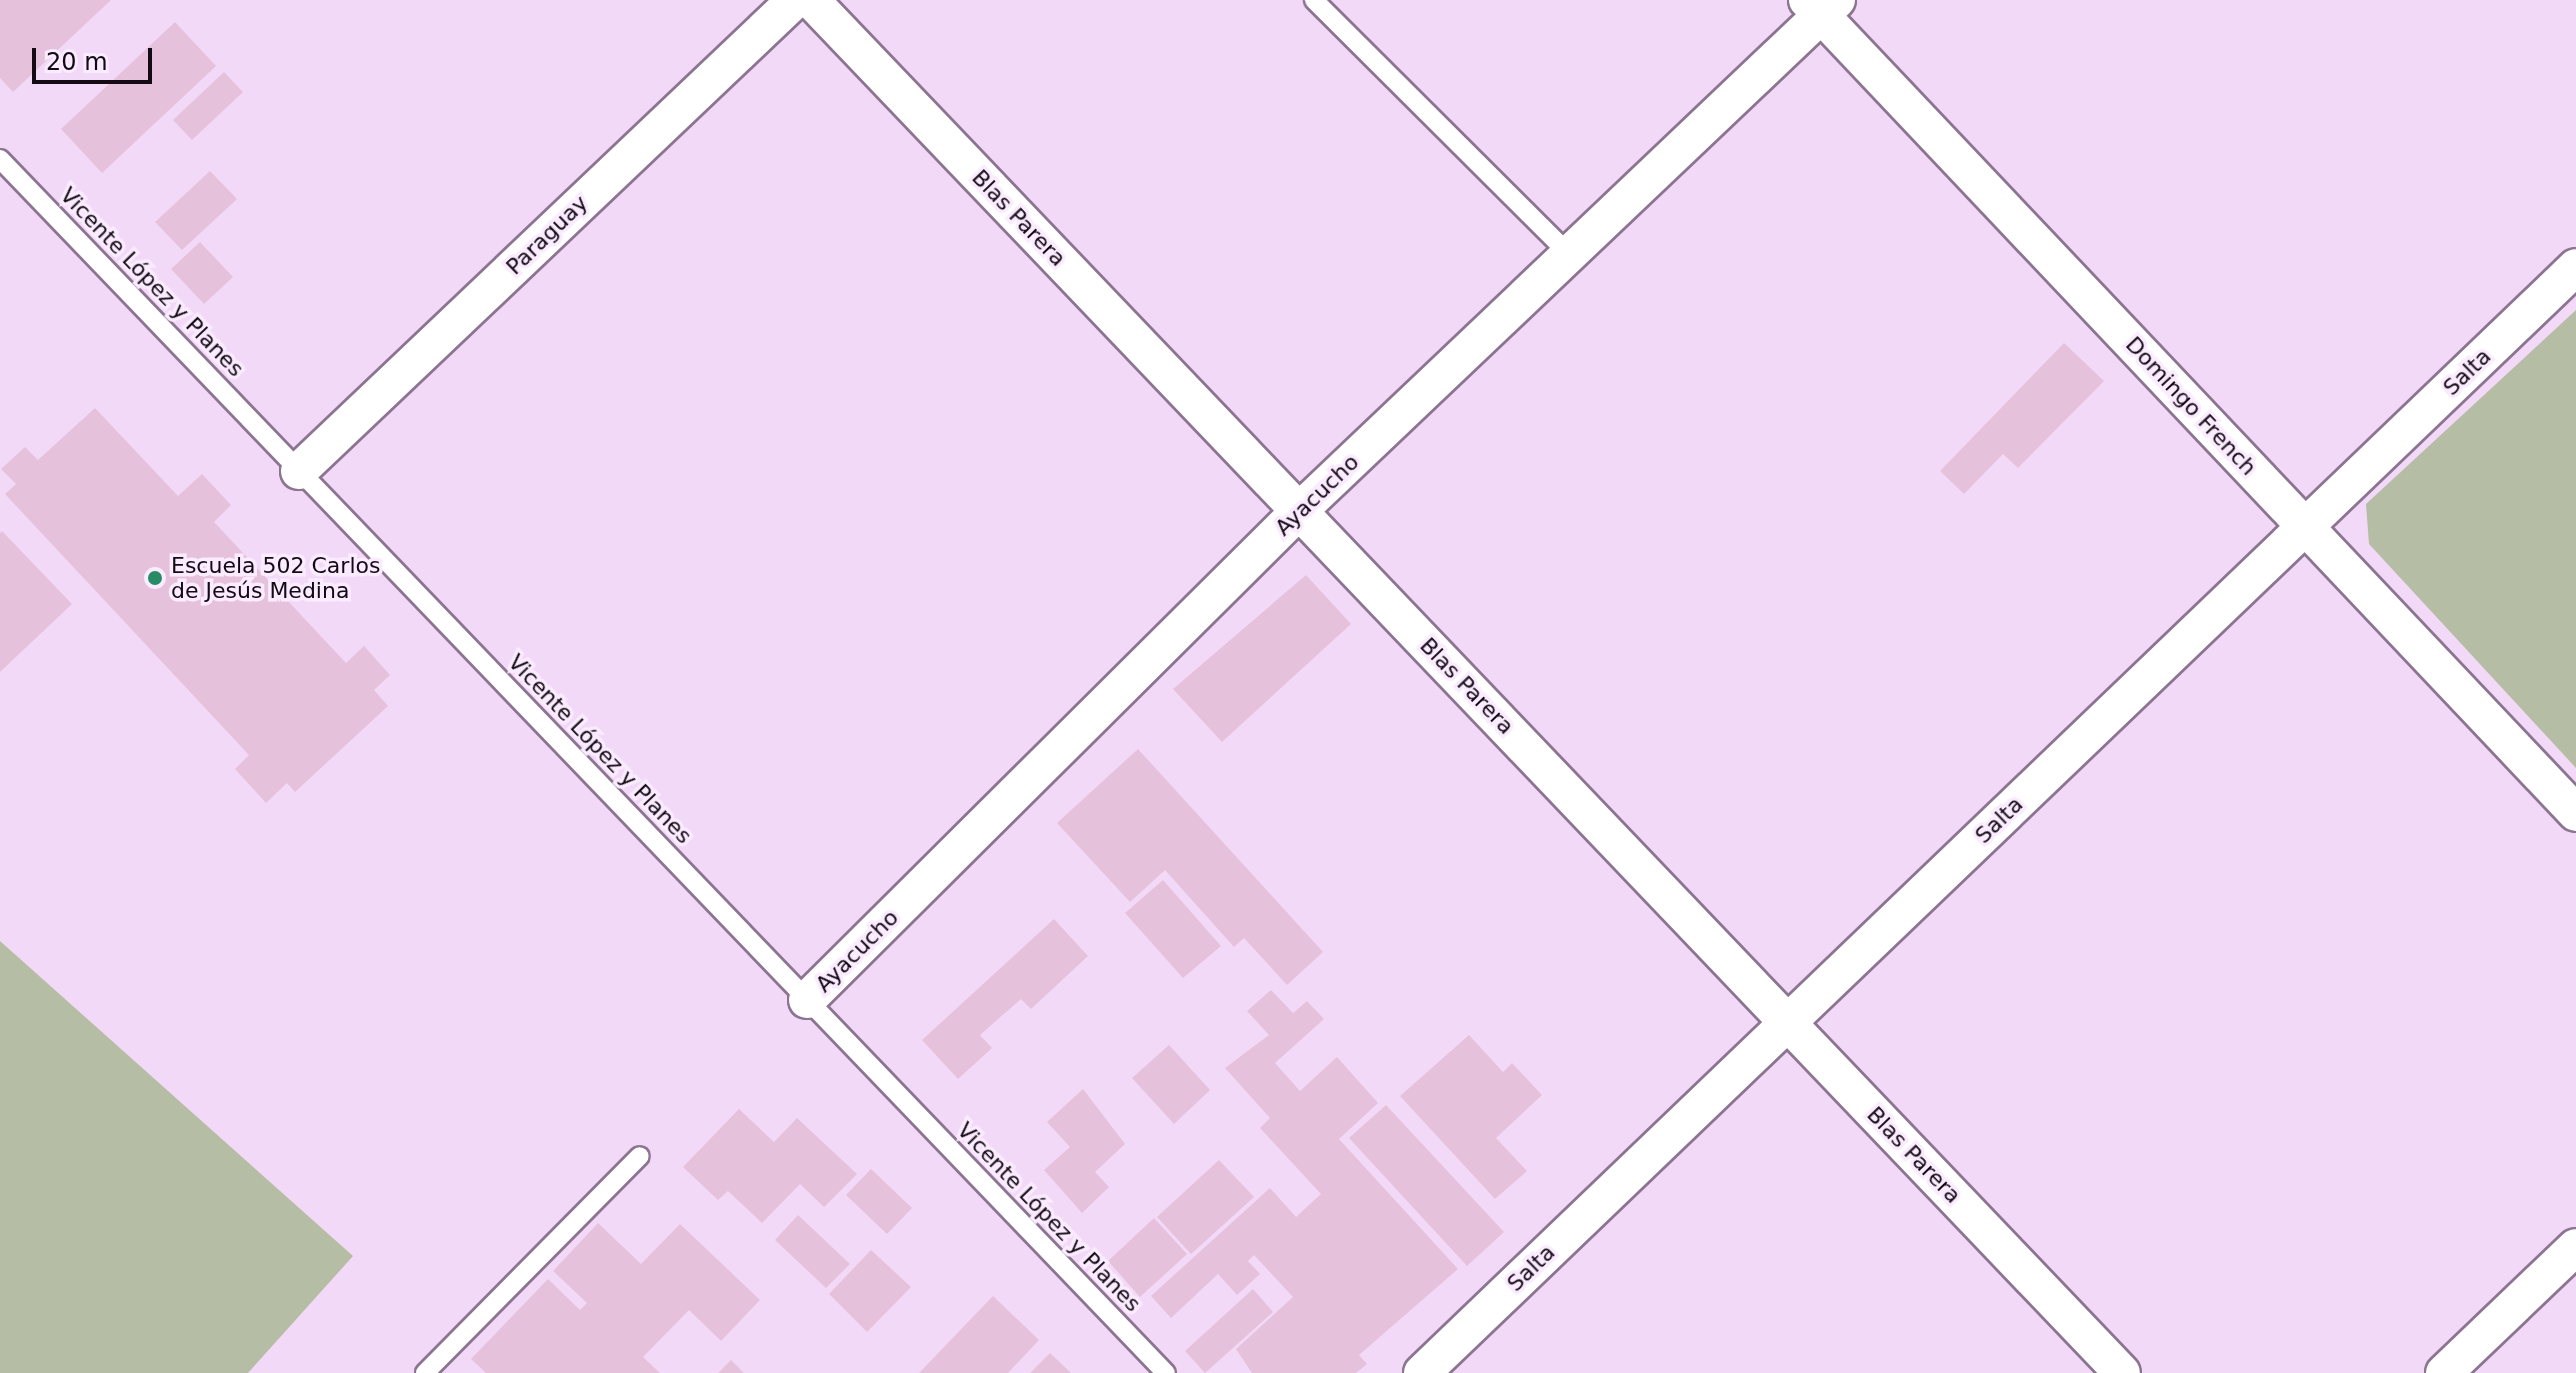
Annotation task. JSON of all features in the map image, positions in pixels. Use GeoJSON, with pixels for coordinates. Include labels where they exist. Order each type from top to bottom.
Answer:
{"type":"FeatureCollection","features":[{"type":"Feature","properties":{"kind":"street","name":"Paraguay"},"geometry":{"type":"LineString","coordinates":[[299,471],[795,0]]}},
{"type":"Feature","properties":{"kind":"street","name":"Blas Parera"},"geometry":{"type":"LineString","coordinates":[[811,0],[2122,1373]]}},
{"type":"Feature","properties":{"kind":"street","name":"Ayacucho"},"geometry":{"type":"LineString","coordinates":[[807,1000],[1299,511],[1569,254],[1821,5]]}},
{"type":"Feature","properties":{"kind":"street","name":"Domingo French"},"geometry":{"type":"LineString","coordinates":[[1821,5],[2305,527],[2576,813]]}},
{"type":"Feature","properties":{"kind":"street","name":"Salta"},"geometry":{"type":"LineString","coordinates":[[1422,1373],[2576,267]]}},
{"type":"Feature","properties":{"kind":"street"},"geometry":{"type":"LineString","coordinates":[[2444,1373],[2576,1247]]}},
{"type":"Feature","properties":{"kind":"lane"},"geometry":{"type":"LineString","coordinates":[[1314,0],[1569,254]]}},
{"type":"Feature","properties":{"kind":"lane","name":"Vicente López y Planes"},"geometry":{"type":"LineString","coordinates":[[0,159],[1166,1373]]}},
{"type":"Feature","properties":{"kind":"lane"},"geometry":{"type":"LineString","coordinates":[[425,1373],[640,1156]]}},
{"type":"Feature","properties":{"kind":"green space"},"geometry":{"type":"Polygon","coordinates":[[[2576,310],[2576,768],[2369,544],[2366,504],[2576,310]]]}},
{"type":"Feature","properties":{"kind":"green space"},"geometry":{"type":"Polygon","coordinates":[[[0,941],[353,1256],[248,1373],[0,1373],[0,941]]]}},
{"type":"Feature","properties":{"kind":"building"},"geometry":{"type":"Polygon","coordinates":[[[0,0],[111,0],[13,92],[0,78],[0,0]]]}},
{"type":"Feature","properties":{"kind":"building"},"geometry":{"type":"Polygon","coordinates":[[[175,22],[216,66],[102,173],[61,129],[175,22]]]}},
{"type":"Feature","properties":{"kind":"building"},"geometry":{"type":"Polygon","coordinates":[[[224,72],[243,92],[192,140],[173,120],[224,72]]]}},
{"type":"Feature","properties":{"kind":"building"},"geometry":{"type":"Polygon","coordinates":[[[210,171],[237,199],[182,250],[155,222],[210,171]]]}},
{"type":"Feature","properties":{"kind":"building"},"geometry":{"type":"Polygon","coordinates":[[[200,242],[233,277],[204,304],[171,269],[200,242]]]}},
{"type":"Feature","properties":{"kind":"building"},"geometry":{"type":"Polygon","coordinates":[[[2064,343],[2104,381],[2018,468],[2003,454],[1964,494],[1940,471],[2064,343]]]}},
{"type":"Feature","properties":{"kind":"building"},"geometry":{"type":"Polygon","coordinates":[[[95,408],[178,496],[202,474],[231,505],[214,522],[346,663],[364,646],[390,675],[374,690],[388,706],[295,792],[287,783],[266,803],[235,769],[249,755],[5,494],[16,484],[1,469],[25,447],[38,460],[95,408]]]}},
{"type":"Feature","properties":{"kind":"building"},"geometry":{"type":"Polygon","coordinates":[[[2,531],[72,604],[0,672],[0,533],[2,531]]]}},
{"type":"Feature","properties":{"kind":"building"},"geometry":{"type":"Polygon","coordinates":[[[1306,575],[1351,624],[1222,742],[1173,689],[1306,575]]]}},
{"type":"Feature","properties":{"kind":"building"},"geometry":{"type":"Polygon","coordinates":[[[1138,749],[1323,952],[1287,985],[1244,938],[1234,947],[1165,870],[1130,902],[1057,823],[1138,749]]]}},
{"type":"Feature","properties":{"kind":"building"},"geometry":{"type":"Polygon","coordinates":[[[1163,880],[1221,946],[1183,978],[1125,913],[1163,880]]]}},
{"type":"Feature","properties":{"kind":"building"},"geometry":{"type":"Polygon","coordinates":[[[1054,919],[1088,956],[1031,1009],[1021,999],[980,1035],[992,1048],[958,1079],[922,1040],[1054,919]]]}},
{"type":"Feature","properties":{"kind":"building"},"geometry":{"type":"Polygon","coordinates":[[[1271,990],[1293,1013],[1307,1001],[1324,1019],[1275,1063],[1300,1091],[1337,1057],[1378,1103],[1339,1139],[1458,1269],[1359,1355],[1367,1364],[1356,1373],[1252,1373],[1236,1349],[1293,1297],[1254,1255],[1248,1261],[1260,1274],[1237,1295],[1218,1274],[1171,1318],[1151,1296],[1270,1188],[1296,1217],[1321,1194],[1260,1128],[1270,1118],[1225,1068],[1269,1035],[1247,1011],[1271,990]]]}},
{"type":"Feature","properties":{"kind":"building"},"geometry":{"type":"Polygon","coordinates":[[[1469,1035],[1503,1072],[1512,1063],[1542,1095],[1496,1138],[1527,1171],[1495,1199],[1400,1096],[1469,1035]]]}},
{"type":"Feature","properties":{"kind":"building"},"geometry":{"type":"Polygon","coordinates":[[[1169,1045],[1210,1090],[1174,1124],[1132,1078],[1169,1045]]]}},
{"type":"Feature","properties":{"kind":"building"},"geometry":{"type":"Polygon","coordinates":[[[1083,1089],[1125,1144],[1095,1172],[1109,1187],[1082,1213],[1044,1170],[1070,1147],[1047,1122],[1083,1089]]]}},
{"type":"Feature","properties":{"kind":"building"},"geometry":{"type":"Polygon","coordinates":[[[1386,1105],[1504,1232],[1467,1266],[1349,1138],[1386,1105]]]}},
{"type":"Feature","properties":{"kind":"building"},"geometry":{"type":"Polygon","coordinates":[[[739,1109],[774,1142],[797,1118],[857,1174],[824,1207],[800,1184],[762,1223],[728,1191],[718,1200],[683,1167],[739,1109]]]}},
{"type":"Feature","properties":{"kind":"building"},"geometry":{"type":"Polygon","coordinates":[[[1219,1160],[1254,1197],[1191,1254],[1157,1217],[1219,1160]]]}},
{"type":"Feature","properties":{"kind":"building"},"geometry":{"type":"Polygon","coordinates":[[[871,1169],[912,1208],[887,1234],[846,1195],[871,1169]]]}},
{"type":"Feature","properties":{"kind":"building"},"geometry":{"type":"Polygon","coordinates":[[[798,1215],[850,1264],[826,1288],[775,1240],[798,1215]]]}},
{"type":"Feature","properties":{"kind":"building"},"geometry":{"type":"Polygon","coordinates":[[[1154,1218],[1187,1254],[1140,1297],[1108,1261],[1154,1218]]]}},
{"type":"Feature","properties":{"kind":"building"},"geometry":{"type":"Polygon","coordinates":[[[598,1223],[641,1264],[680,1224],[760,1300],[721,1341],[689,1310],[643,1357],[660,1373],[486,1373],[471,1359],[548,1279],[580,1310],[587,1303],[553,1271],[598,1223]]]}},
{"type":"Feature","properties":{"kind":"building"},"geometry":{"type":"Polygon","coordinates":[[[871,1250],[911,1287],[867,1332],[829,1294],[871,1250]]]}},
{"type":"Feature","properties":{"kind":"building"},"geometry":{"type":"Polygon","coordinates":[[[1253,1289],[1273,1312],[1205,1373],[1185,1351],[1253,1289]]]}},
{"type":"Feature","properties":{"kind":"building"},"geometry":{"type":"Polygon","coordinates":[[[993,1296],[1039,1340],[1008,1373],[919,1373],[993,1296]]]}},
{"type":"Feature","properties":{"kind":"building"},"geometry":{"type":"Polygon","coordinates":[[[1050,1353],[1071,1373],[1030,1373],[1050,1353]]]}},
{"type":"Feature","properties":{"kind":"building"},"geometry":{"type":"Polygon","coordinates":[[[731,1360],[744,1373],[718,1373],[731,1360]]]}},
{"type":"Feature","properties":{"kind":"place","name":"Escuela 502 Carlos de Jesús Medina"},"geometry":{"type":"Point","coordinates":[155,578]}}]}
